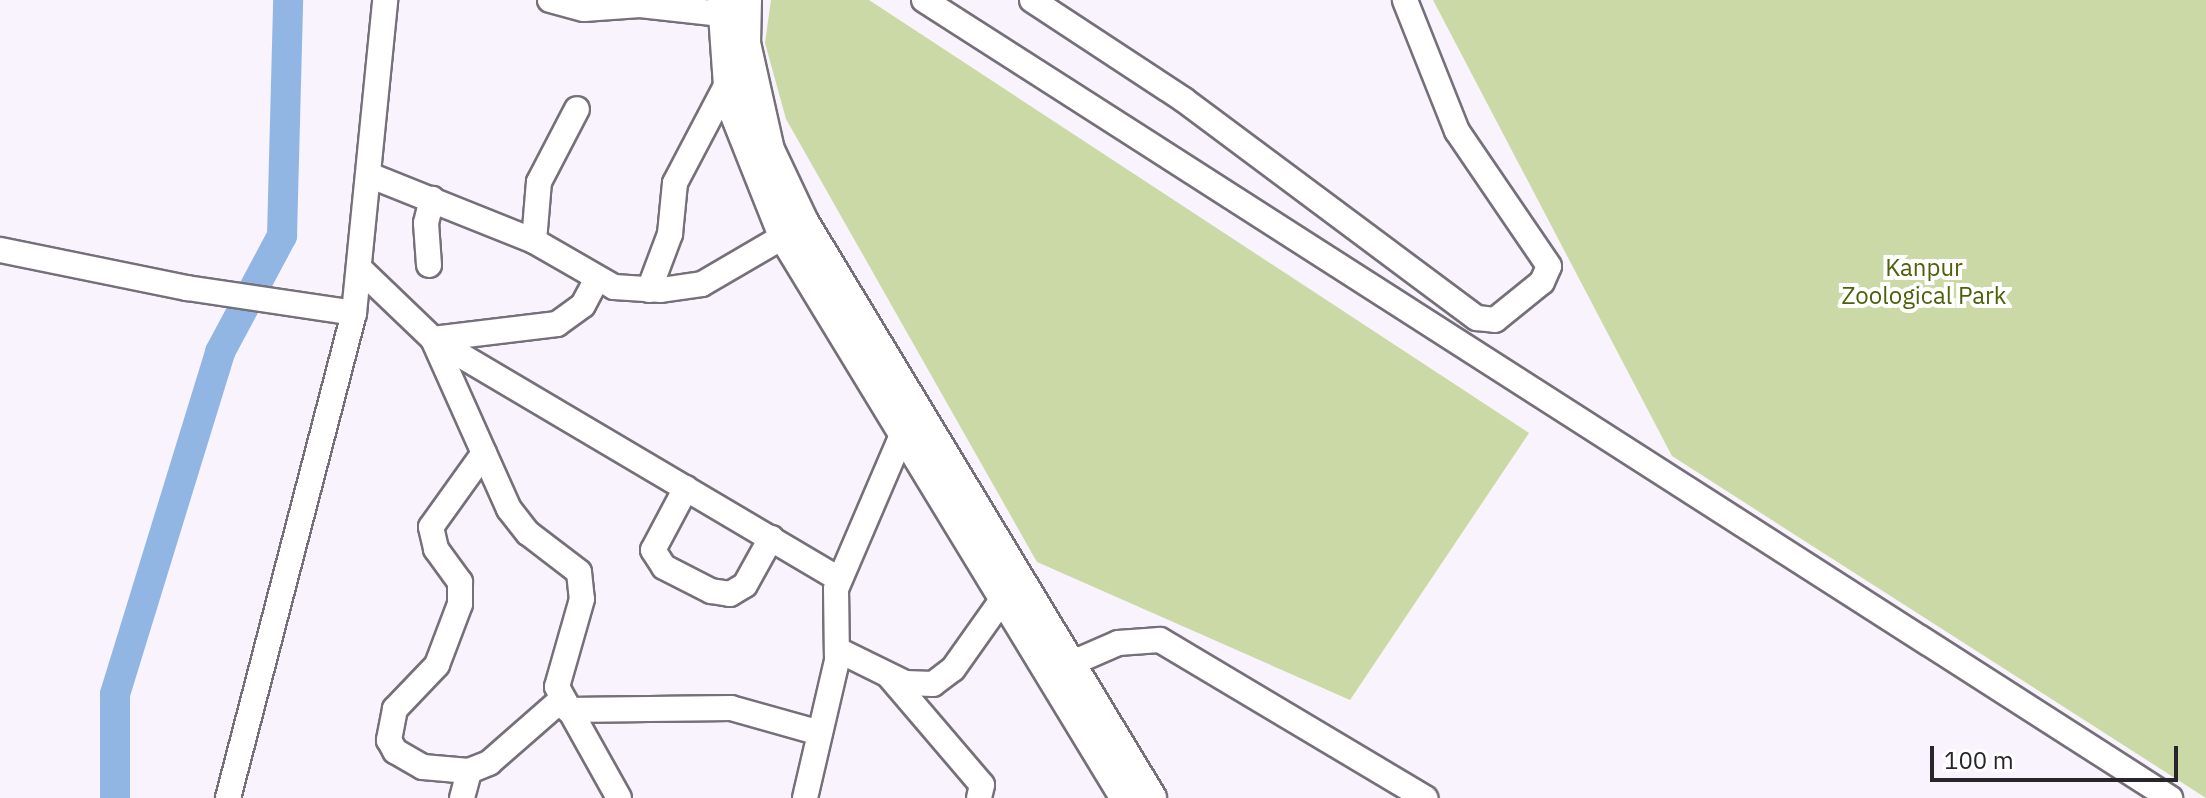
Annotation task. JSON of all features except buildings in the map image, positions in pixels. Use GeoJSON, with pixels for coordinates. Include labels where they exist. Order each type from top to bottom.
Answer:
{"type":"FeatureCollection","features":[{"type":"Feature","properties":{"kind":"main road"},"geometry":{"type":"LineString","coordinates":[[734,8],[728,82],[748,154],[784,236],[1126,798]]}},
{"type":"Feature","properties":{"kind":"main road"},"geometry":{"type":"LineString","coordinates":[[734,8],[769,150],[803,222],[1151,798]]}},
{"type":"Feature","properties":{"kind":"street"},"geometry":{"type":"LineString","coordinates":[[228,798],[354,313],[385,0]]}},
{"type":"Feature","properties":{"kind":"street"},"geometry":{"type":"LineString","coordinates":[[550,0],[584,9],[640,5],[734,8]]}},
{"type":"Feature","properties":{"kind":"street"},"geometry":{"type":"LineString","coordinates":[[924,0],[2170,798]]}},
{"type":"Feature","properties":{"kind":"street"},"geometry":{"type":"LineString","coordinates":[[1032,0],[1197,109],[1477,318],[1495,320],[1542,282],[1549,266],[1457,131],[1405,0]]}},
{"type":"Feature","properties":{"kind":"street"},"geometry":{"type":"LineString","coordinates":[[649,290],[668,241],[675,183],[728,82]]}},
{"type":"Feature","properties":{"kind":"street"},"geometry":{"type":"LineString","coordinates":[[534,241],[539,182],[577,109]]}},
{"type":"Feature","properties":{"kind":"street"},"geometry":{"type":"LineString","coordinates":[[369,175],[534,241],[614,287],[649,290],[702,284],[784,236]]}},
{"type":"Feature","properties":{"kind":"street"},"geometry":{"type":"LineString","coordinates":[[429,265],[426,223],[432,199]]}},
{"type":"Feature","properties":{"kind":"street"},"geometry":{"type":"LineString","coordinates":[[0,250],[232,295],[354,313]]}},
{"type":"Feature","properties":{"kind":"street"},"geometry":{"type":"LineString","coordinates":[[360,269],[433,339],[839,579]]}},
{"type":"Feature","properties":{"kind":"street"},"geometry":{"type":"LineString","coordinates":[[433,339],[557,324],[583,305],[597,279]]}},
{"type":"Feature","properties":{"kind":"street"},"geometry":{"type":"LineString","coordinates":[[433,339],[518,523],[573,565],[583,585],[558,674],[565,704],[619,798]]}},
{"type":"Feature","properties":{"kind":"street"},"geometry":{"type":"LineString","coordinates":[[805,798],[838,650],[835,600],[839,579],[903,433]]}},
{"type":"Feature","properties":{"kind":"street"},"geometry":{"type":"LineString","coordinates":[[484,453],[431,527],[436,549],[460,582],[460,604],[437,665],[395,709],[389,740],[395,751],[423,767],[469,771],[489,763],[565,704],[731,708],[820,733]]}},
{"type":"Feature","properties":{"kind":"street"},"geometry":{"type":"LineString","coordinates":[[686,488],[653,550],[664,567],[711,591],[730,594],[745,585],[771,538]]}},
{"type":"Feature","properties":{"kind":"street"},"geometry":{"type":"LineString","coordinates":[[838,650],[919,686],[942,679],[1004,597]]}},
{"type":"Feature","properties":{"kind":"street"},"geometry":{"type":"LineString","coordinates":[[1070,664],[1118,643],[1160,640],[1425,798]]}},
{"type":"Feature","properties":{"kind":"street"},"geometry":{"type":"LineString","coordinates":[[889,675],[982,785],[979,798]]}},
{"type":"Feature","properties":{"kind":"street"},"geometry":{"type":"LineString","coordinates":[[462,798],[469,771]]}},
{"type":"Feature","properties":{"kind":"green space"},"geometry":{"type":"Polygon","coordinates":[[[771,0],[869,0],[1529,433],[1350,700],[1037,562],[786,119],[765,43],[771,0]]]}},
{"type":"Feature","properties":{"kind":"green space","name":"Kanpur Zoological Park"},"geometry":{"type":"Polygon","coordinates":[[[1433,0],[2206,0],[2206,798],[1672,456],[1433,0]]]}},
{"type":"Feature","properties":{"kind":"waterway"},"geometry":{"type":"LineString","coordinates":[[115,798],[115,694],[220,352],[282,236],[288,0]]}}]}
